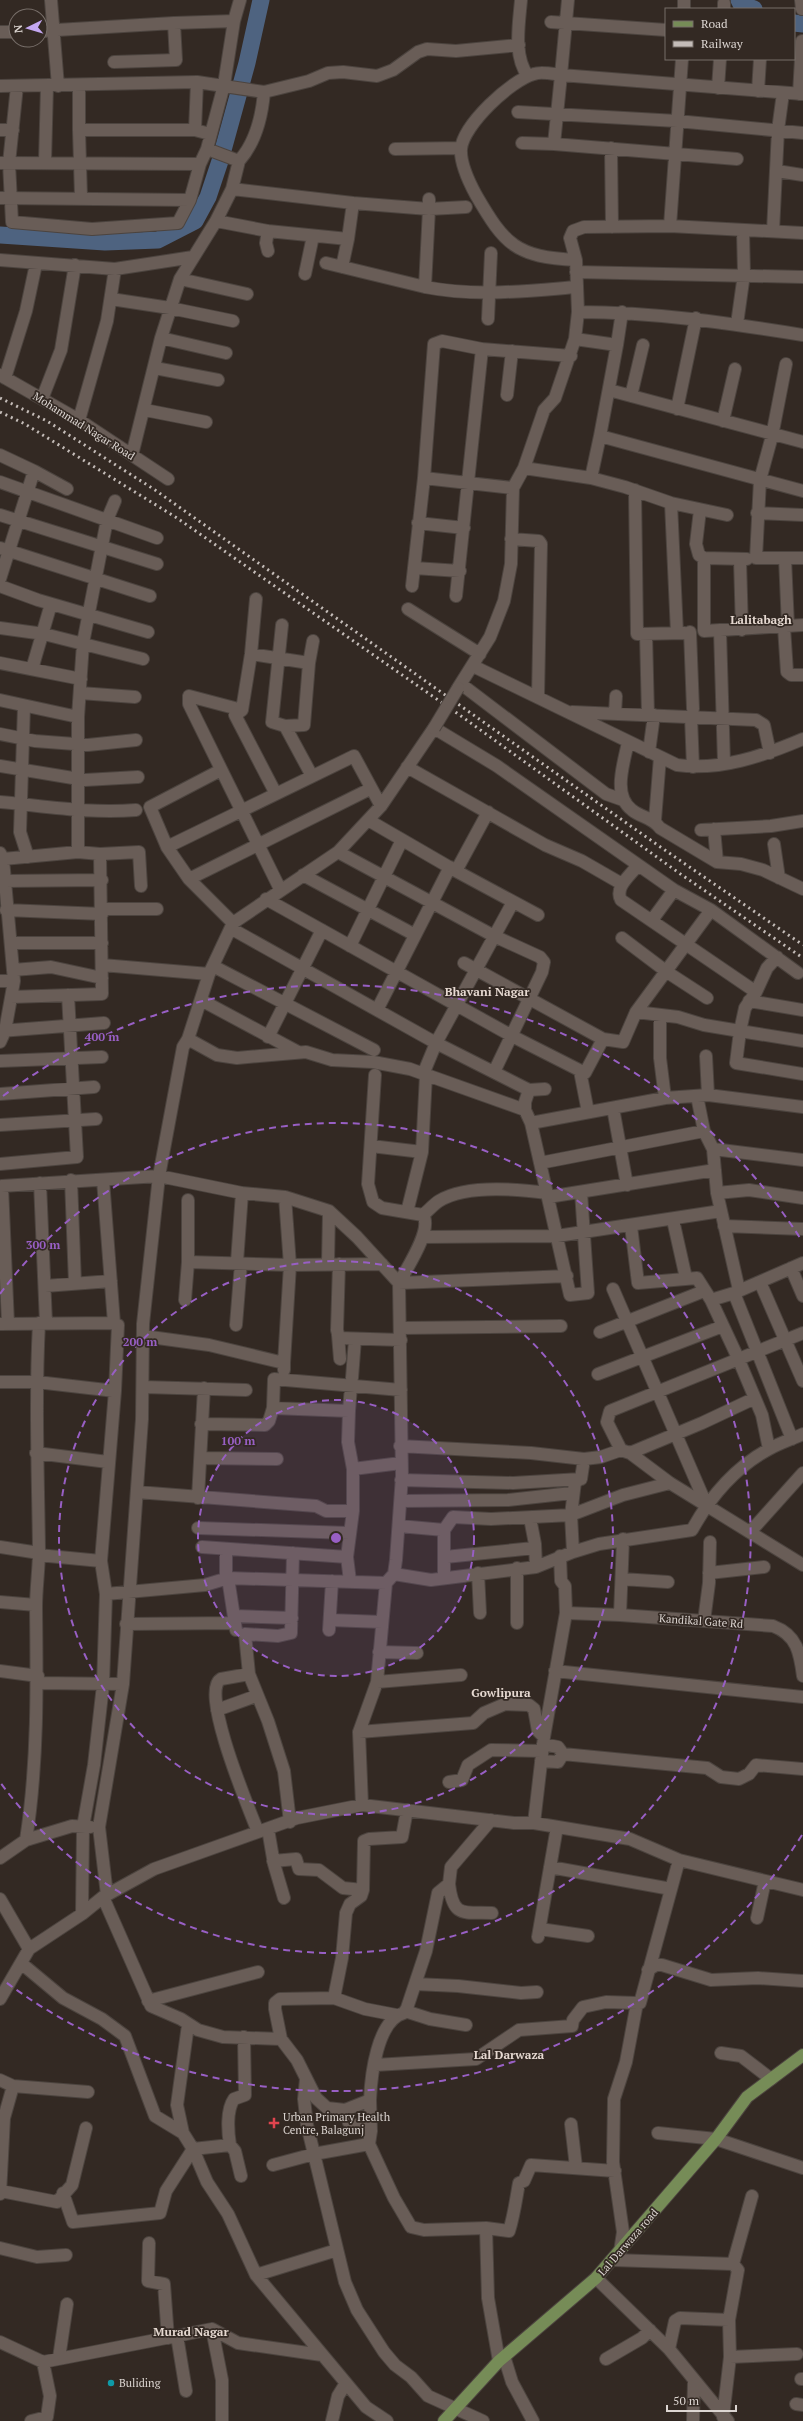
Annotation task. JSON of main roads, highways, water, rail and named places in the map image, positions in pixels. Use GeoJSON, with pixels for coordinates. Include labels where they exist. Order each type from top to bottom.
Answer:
{"type":"FeatureCollection","features":[{"type":"Feature","properties":{"kind":"main road","name":"Lal Darwaza road"},"geometry":{"type":"LineString","coordinates":[[444,2421],[502,2358],[596,2278],[617,2256],[716,2139],[747,2097],[803,2055]]}},
{"type":"Feature","properties":{"kind":"waterway"},"geometry":{"type":"LineString","coordinates":[[0,235],[105,242],[158,240],[195,221],[208,197],[220,161],[247,63],[261,0]]}},
{"type":"Feature","properties":{"kind":"waterway"},"geometry":{"type":"LineString","coordinates":[[739,0],[741,4],[751,8]]}},
{"type":"Feature","properties":{"kind":"waterway"},"geometry":{"type":"LineString","coordinates":[[795,23],[803,24]]}},
{"type":"Feature","properties":{"kind":"railway"},"geometry":{"type":"LineString","coordinates":[[0,398],[47,421],[155,490],[659,846],[803,945]]}},
{"type":"Feature","properties":{"kind":"railway"},"geometry":{"type":"LineString","coordinates":[[0,412],[25,424],[177,518],[461,716],[679,873],[803,958]]}},
{"type":"Feature","properties":{"kind":"place","name":"Urban Primary Health Centre, Balagunj"},"geometry":{"type":"Point","coordinates":[274,2123]}},
{"type":"Feature","properties":{"kind":"place","name":"Buliding"},"geometry":{"type":"Point","coordinates":[111,2383]}},
{"type":"Feature","properties":{"kind":"district","name":"Lalitabagh"},"geometry":{"type":"Point","coordinates":[761,619]}},
{"type":"Feature","properties":{"kind":"district","name":"Bhavani Nagar"},"geometry":{"type":"Point","coordinates":[487,991]}},
{"type":"Feature","properties":{"kind":"district","name":"Gowlipura"},"geometry":{"type":"Point","coordinates":[501,1692]}},
{"type":"Feature","properties":{"kind":"district","name":"Lal Darwaza"},"geometry":{"type":"Point","coordinates":[509,2054]}},
{"type":"Feature","properties":{"kind":"district","name":"Murad Nagar"},"geometry":{"type":"Point","coordinates":[191,2331]}}]}
